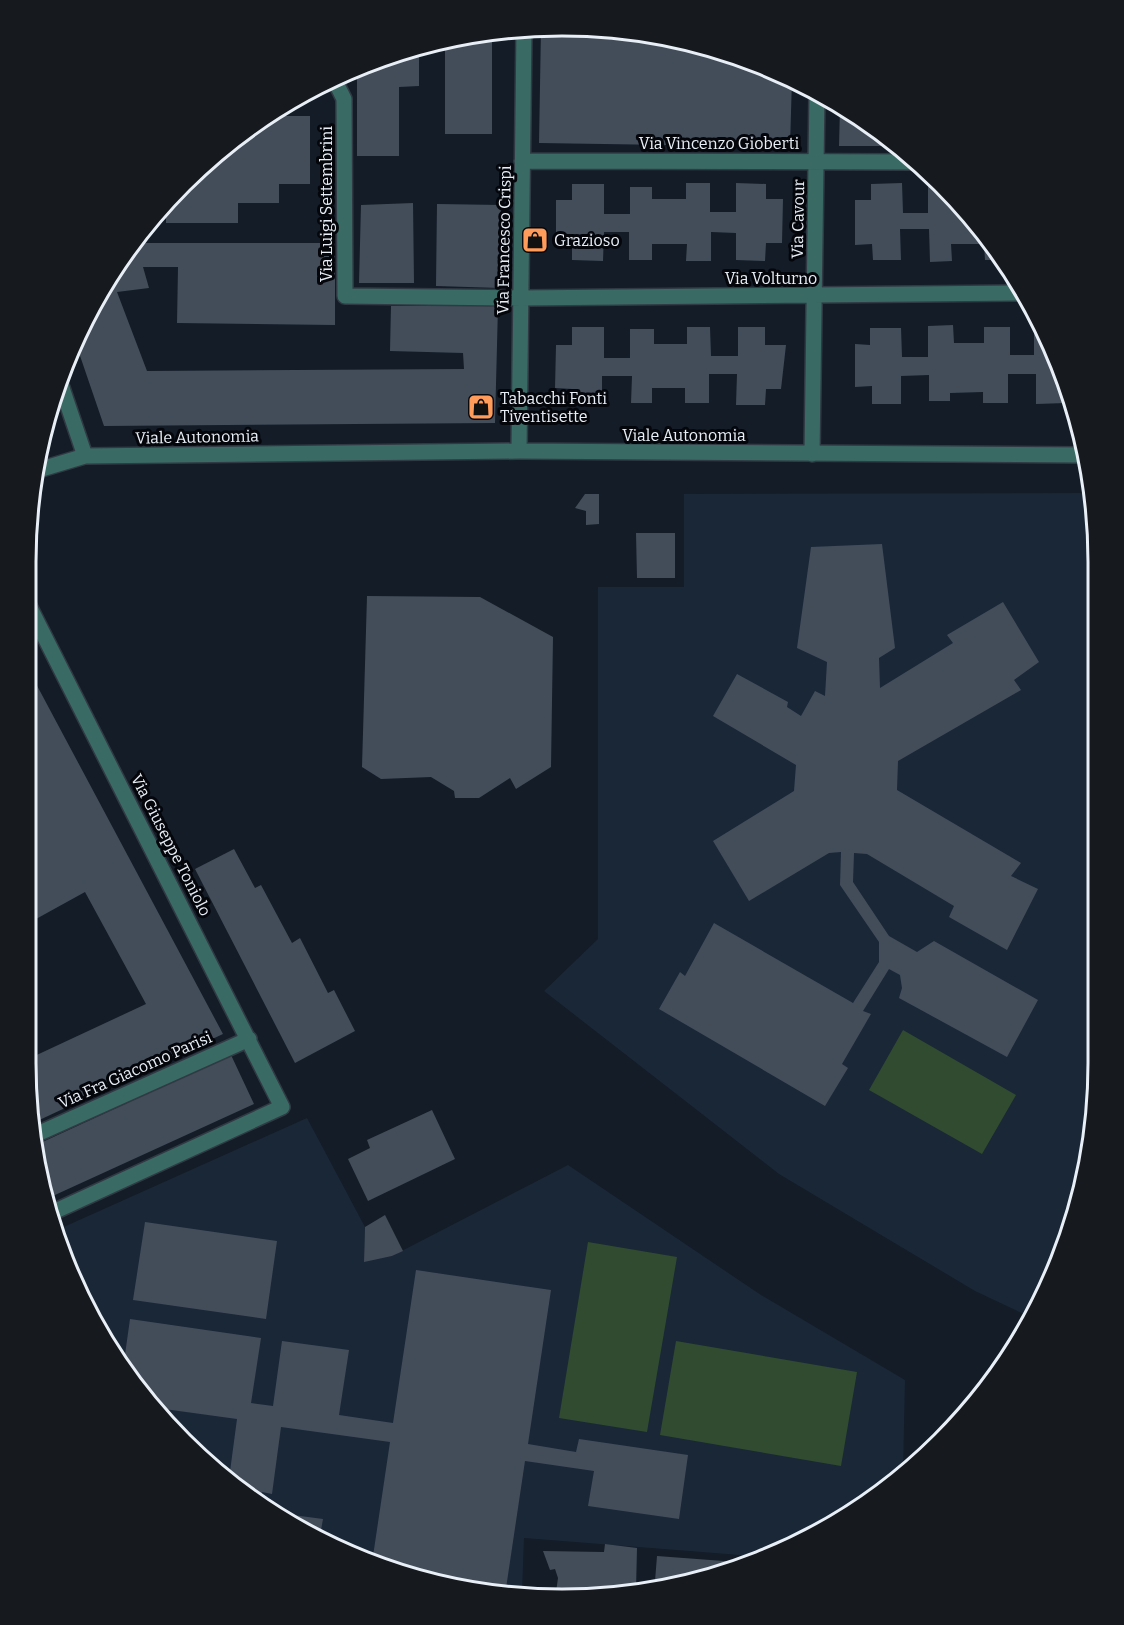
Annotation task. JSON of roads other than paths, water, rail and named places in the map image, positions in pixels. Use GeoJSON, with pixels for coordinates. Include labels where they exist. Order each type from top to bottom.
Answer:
{"type":"FeatureCollection","features":[{"type":"Feature","properties":{"kind":"street","name":"Via Francesco Crispi"},"geometry":{"type":"LineString","coordinates":[[519,451],[524,37]]}},
{"type":"Feature","properties":{"kind":"street","name":"Via Luigi Settembrini"},"geometry":{"type":"LineString","coordinates":[[338,86],[344,99],[345,296],[521,298]]}},
{"type":"Feature","properties":{"kind":"street","name":"Via Cavour"},"geometry":{"type":"LineString","coordinates":[[813,453],[817,102]]}},
{"type":"Feature","properties":{"kind":"street","name":"Via Vincenzo Gioberti"},"geometry":{"type":"LineString","coordinates":[[522,161],[903,162]]}},
{"type":"Feature","properties":{"kind":"street","name":"Via Volturno"},"geometry":{"type":"LineString","coordinates":[[521,298],[1014,293]]}},
{"type":"Feature","properties":{"kind":"street"},"geometry":{"type":"LineString","coordinates":[[64,393],[85,456]]}},
{"type":"Feature","properties":{"kind":"street","name":"Viale Autonomia"},"geometry":{"type":"LineString","coordinates":[[45,468],[85,456],[519,451],[1077,455]]}},
{"type":"Feature","properties":{"kind":"street","name":"Via Giuseppe Toniolo"},"geometry":{"type":"LineString","coordinates":[[36,620],[282,1107],[57,1210]]}},
{"type":"Feature","properties":{"kind":"street","name":"Via Fra Giacomo Parisi"},"geometry":{"type":"LineString","coordinates":[[41,1132],[249,1038]]}},
{"type":"Feature","properties":{"kind":"place","name":"Grazioso"},"geometry":{"type":"Point","coordinates":[535,240]}},
{"type":"Feature","properties":{"kind":"place","name":"Tabacchi Fonti Tiventisette"},"geometry":{"type":"Point","coordinates":[481,407]}}]}
